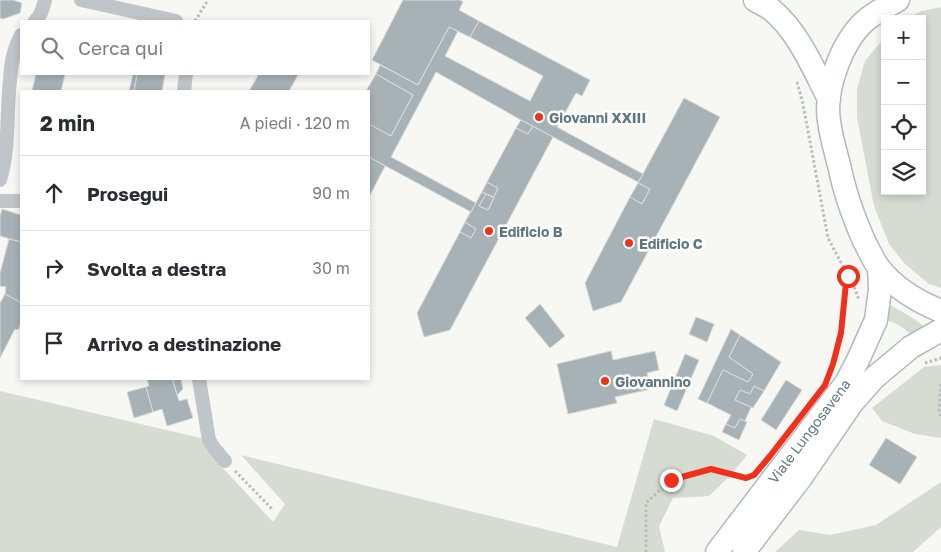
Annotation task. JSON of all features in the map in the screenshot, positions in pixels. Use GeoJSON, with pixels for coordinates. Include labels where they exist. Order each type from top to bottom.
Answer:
{"type":"FeatureCollection","features":[{"type":"Feature","properties":{"kind":"main road"},"geometry":{"type":"LineString","coordinates":[[755,0],[771,10],[787,25],[798,41],[829,99]]}},
{"type":"Feature","properties":{"kind":"main road"},"geometry":{"type":"LineString","coordinates":[[898,0],[865,20],[852,36],[842,53],[834,74],[829,99],[828,120],[842,182],[855,220],[879,268],[910,295],[941,312]]}},
{"type":"Feature","properties":{"kind":"main road","name":"Viale Lungosavena"},"geometry":{"type":"LineString","coordinates":[[717,552],[846,383],[876,320],[880,290],[879,268]]}},
{"type":"Feature","properties":{"kind":"main road","name":"Viale Lungosavena"},"geometry":{"type":"LineString","coordinates":[[744,552],[800,479],[852,404],[874,378],[910,347],[941,330]]}},
{"type":"Feature","properties":{"kind":"street"},"geometry":{"type":"LineString","coordinates":[[36,20],[43,8],[44,0]]}},
{"type":"Feature","properties":{"kind":"street"},"geometry":{"type":"LineString","coordinates":[[81,0],[171,20]]}},
{"type":"Feature","properties":{"kind":"street"},"geometry":{"type":"LineString","coordinates":[[0,180],[7,142],[8,97],[12,63],[15,48],[20,37]]}},
{"type":"Feature","properties":{"kind":"street"},"geometry":{"type":"LineString","coordinates":[[184,90],[186,75]]}},
{"type":"Feature","properties":{"kind":"street"},"geometry":{"type":"LineString","coordinates":[[0,201],[20,201]]}},
{"type":"Feature","properties":{"kind":"street"},"geometry":{"type":"LineString","coordinates":[[199,380],[210,440],[225,461]]}},
{"type":"Feature","properties":{"kind":"path"},"geometry":{"type":"LineString","coordinates":[[196,20],[208,0]]}},
{"type":"Feature","properties":{"kind":"path"},"geometry":{"type":"LineString","coordinates":[[797,80],[828,238],[852,281],[860,305]]}},
{"type":"Feature","properties":{"kind":"path"},"geometry":{"type":"LineString","coordinates":[[833,364],[841,333],[848,276]]}},
{"type":"Feature","properties":{"kind":"path"},"geometry":{"type":"LineString","coordinates":[[924,363],[941,358]]}},
{"type":"Feature","properties":{"kind":"path"},"geometry":{"type":"LineString","coordinates":[[941,384],[939,410],[941,416]]}},
{"type":"Feature","properties":{"kind":"path"},"geometry":{"type":"LineString","coordinates":[[225,461],[272,510]]}},
{"type":"Feature","properties":{"kind":"path"},"geometry":{"type":"LineString","coordinates":[[646,552],[646,503],[671,480],[711,469],[746,478],[754,475]]}},
{"type":"Feature","properties":{"kind":"shaded area"},"geometry":{"type":"Polygon","coordinates":[[[941,7],[941,288],[929,284],[905,264],[889,244],[874,206],[857,118],[857,89],[865,61],[881,42],[881,195],[926,195],[926,15],[914,15],[941,7]]]}},
{"type":"Feature","properties":{"kind":"shaded area"},"geometry":{"type":"Polygon","coordinates":[[[890,305],[924,326],[911,334],[897,324],[887,320],[890,305]]]}},
{"type":"Feature","properties":{"kind":"shaded area"},"geometry":{"type":"Polygon","coordinates":[[[941,365],[941,438],[915,434],[882,421],[872,408],[924,367],[941,365]]]}},
{"type":"Feature","properties":{"kind":"shaded area"},"geometry":{"type":"Polygon","coordinates":[[[0,391],[209,440],[221,466],[273,522],[285,504],[241,455],[617,547],[654,419],[714,436],[747,455],[732,474],[709,496],[673,498],[659,526],[665,552],[0,552],[0,391]]]}},
{"type":"Feature","properties":{"kind":"shaded area"},"geometry":{"type":"Polygon","coordinates":[[[941,482],[941,527],[913,552],[775,552],[799,530],[830,535],[876,525],[941,482]]]}},
{"type":"Feature","properties":{"kind":"building"},"geometry":{"type":"Polygon","coordinates":[[[0,0],[13,0],[22,3],[20,13],[3,19],[0,18],[0,0]]]}},
{"type":"Feature","properties":{"kind":"building"},"geometry":{"type":"Polygon","coordinates":[[[403,0],[460,0],[463,2],[459,10],[479,21],[470,37],[449,27],[418,85],[372,60],[403,0]]]}},
{"type":"Feature","properties":{"kind":"building","name":"Giovanni XXIII"},"geometry":{"type":"Polygon","coordinates":[[[479,21],[590,80],[582,96],[576,93],[557,127],[643,174],[638,182],[521,120],[436,72],[391,157],[476,203],[471,212],[370,158],[370,125],[391,136],[413,95],[376,74],[380,65],[418,85],[449,27],[458,31],[445,56],[530,101],[543,76],[470,37],[479,21]]]}},
{"type":"Feature","properties":{"kind":"building"},"geometry":{"type":"Polygon","coordinates":[[[376,74],[413,95],[391,136],[370,125],[370,90],[367,90],[376,74]]]}},
{"type":"Feature","properties":{"kind":"building"},"geometry":{"type":"Polygon","coordinates":[[[36,75],[65,75],[61,90],[32,90],[36,75]]]}},
{"type":"Feature","properties":{"kind":"building"},"geometry":{"type":"Polygon","coordinates":[[[133,75],[137,75],[134,90],[129,90],[133,75]]]}},
{"type":"Feature","properties":{"kind":"building"},"geometry":{"type":"Polygon","coordinates":[[[137,75],[165,75],[162,90],[134,90],[137,75]]]}},
{"type":"Feature","properties":{"kind":"building"},"geometry":{"type":"Polygon","coordinates":[[[258,75],[298,75],[290,90],[250,90],[258,75]]]}},
{"type":"Feature","properties":{"kind":"building","name":"Edificio C"},"geometry":{"type":"Polygon","coordinates":[[[684,98],[720,117],[621,302],[593,311],[585,283],[630,197],[642,204],[650,189],[638,183],[684,98]]]}},
{"type":"Feature","properties":{"kind":"building"},"geometry":{"type":"Polygon","coordinates":[[[521,120],[533,126],[528,134],[516,128],[521,120]]]}},
{"type":"Feature","properties":{"kind":"building","name":"Edificio B"},"geometry":{"type":"Polygon","coordinates":[[[533,126],[553,137],[450,330],[424,337],[417,313],[460,232],[471,238],[476,229],[465,222],[482,192],[486,194],[479,206],[488,210],[498,188],[487,182],[516,128],[528,134],[533,126]]]}},
{"type":"Feature","properties":{"kind":"building"},"geometry":{"type":"Polygon","coordinates":[[[370,158],[385,166],[370,195],[370,158]]]}},
{"type":"Feature","properties":{"kind":"building"},"geometry":{"type":"Polygon","coordinates":[[[487,182],[498,188],[494,197],[482,192],[487,182]]]}},
{"type":"Feature","properties":{"kind":"building"},"geometry":{"type":"Polygon","coordinates":[[[638,183],[650,189],[642,204],[630,197],[638,183]]]}},
{"type":"Feature","properties":{"kind":"building"},"geometry":{"type":"Polygon","coordinates":[[[486,194],[494,198],[488,210],[479,206],[486,194]]]}},
{"type":"Feature","properties":{"kind":"building"},"geometry":{"type":"Polygon","coordinates":[[[2,209],[20,215],[20,242],[0,236],[2,209]]]}},
{"type":"Feature","properties":{"kind":"building"},"geometry":{"type":"Polygon","coordinates":[[[465,222],[476,229],[471,238],[460,232],[465,222]]]}},
{"type":"Feature","properties":{"kind":"building"},"geometry":{"type":"Polygon","coordinates":[[[9,239],[20,242],[20,302],[5,294],[6,287],[0,286],[0,273],[9,239]]]}},
{"type":"Feature","properties":{"kind":"building"},"geometry":{"type":"Polygon","coordinates":[[[5,294],[20,302],[20,325],[18,330],[15,329],[0,358],[0,303],[5,294]]]}},
{"type":"Feature","properties":{"kind":"building"},"geometry":{"type":"Polygon","coordinates":[[[540,304],[565,336],[550,348],[525,318],[540,304]]]}},
{"type":"Feature","properties":{"kind":"building"},"geometry":{"type":"Polygon","coordinates":[[[696,317],[714,324],[707,342],[689,334],[696,317]]]}},
{"type":"Feature","properties":{"kind":"building"},"geometry":{"type":"Polygon","coordinates":[[[731,329],[740,335],[729,357],[753,374],[748,382],[723,370],[707,403],[698,399],[731,329]]]}},
{"type":"Feature","properties":{"kind":"building"},"geometry":{"type":"Polygon","coordinates":[[[740,335],[781,362],[764,391],[754,386],[750,394],[740,390],[735,400],[751,407],[745,421],[740,419],[735,428],[726,424],[731,415],[707,403],[723,370],[748,382],[753,374],[729,357],[740,335]]]}},
{"type":"Feature","properties":{"kind":"building","name":"Giovannino"},"geometry":{"type":"Polygon","coordinates":[[[611,351],[613,360],[655,351],[659,370],[647,373],[651,389],[615,397],[617,403],[568,414],[557,364],[611,351]]]}},
{"type":"Feature","properties":{"kind":"building"},"geometry":{"type":"Polygon","coordinates":[[[685,354],[699,360],[677,411],[664,405],[685,354]]]}},
{"type":"Feature","properties":{"kind":"building"},"geometry":{"type":"Polygon","coordinates":[[[147,380],[172,380],[179,401],[187,399],[193,418],[167,426],[162,409],[153,412],[146,387],[149,386],[147,380]]]}},
{"type":"Feature","properties":{"kind":"building"},"geometry":{"type":"Polygon","coordinates":[[[173,380],[181,380],[183,389],[177,395],[173,380]]]}},
{"type":"Feature","properties":{"kind":"building"},"geometry":{"type":"Polygon","coordinates":[[[786,380],[802,390],[776,430],[761,420],[786,380]]]}},
{"type":"Feature","properties":{"kind":"building"},"geometry":{"type":"Polygon","coordinates":[[[754,386],[764,391],[753,408],[735,400],[740,390],[750,394],[754,386]]]}},
{"type":"Feature","properties":{"kind":"building"},"geometry":{"type":"Polygon","coordinates":[[[146,387],[153,412],[134,418],[127,392],[146,387]]]}},
{"type":"Feature","properties":{"kind":"building"},"geometry":{"type":"Polygon","coordinates":[[[740,419],[747,422],[739,440],[722,432],[726,424],[735,428],[740,419]]]}},
{"type":"Feature","properties":{"kind":"building"},"geometry":{"type":"Polygon","coordinates":[[[886,438],[917,457],[900,484],[869,465],[886,438]]]}},
{"type":"Feature","properties":{"kind":"place","name":"Giovanni XXIII"},"geometry":{"type":"Point","coordinates":[539,117]}},
{"type":"Feature","properties":{"kind":"place","name":"Edificio B"},"geometry":{"type":"Point","coordinates":[489,231]}},
{"type":"Feature","properties":{"kind":"place","name":"Edificio C"},"geometry":{"type":"Point","coordinates":[629,243]}},
{"type":"Feature","properties":{"kind":"place","name":"Giovannino"},"geometry":{"type":"Point","coordinates":[605,381]}},
{"type":"Feature","properties":{"kind":"route"},"geometry":{"type":"LineString","coordinates":[[671,480],[711,469],[746,478],[754,475],[825,385],[841,333],[848,276]]}}]}
